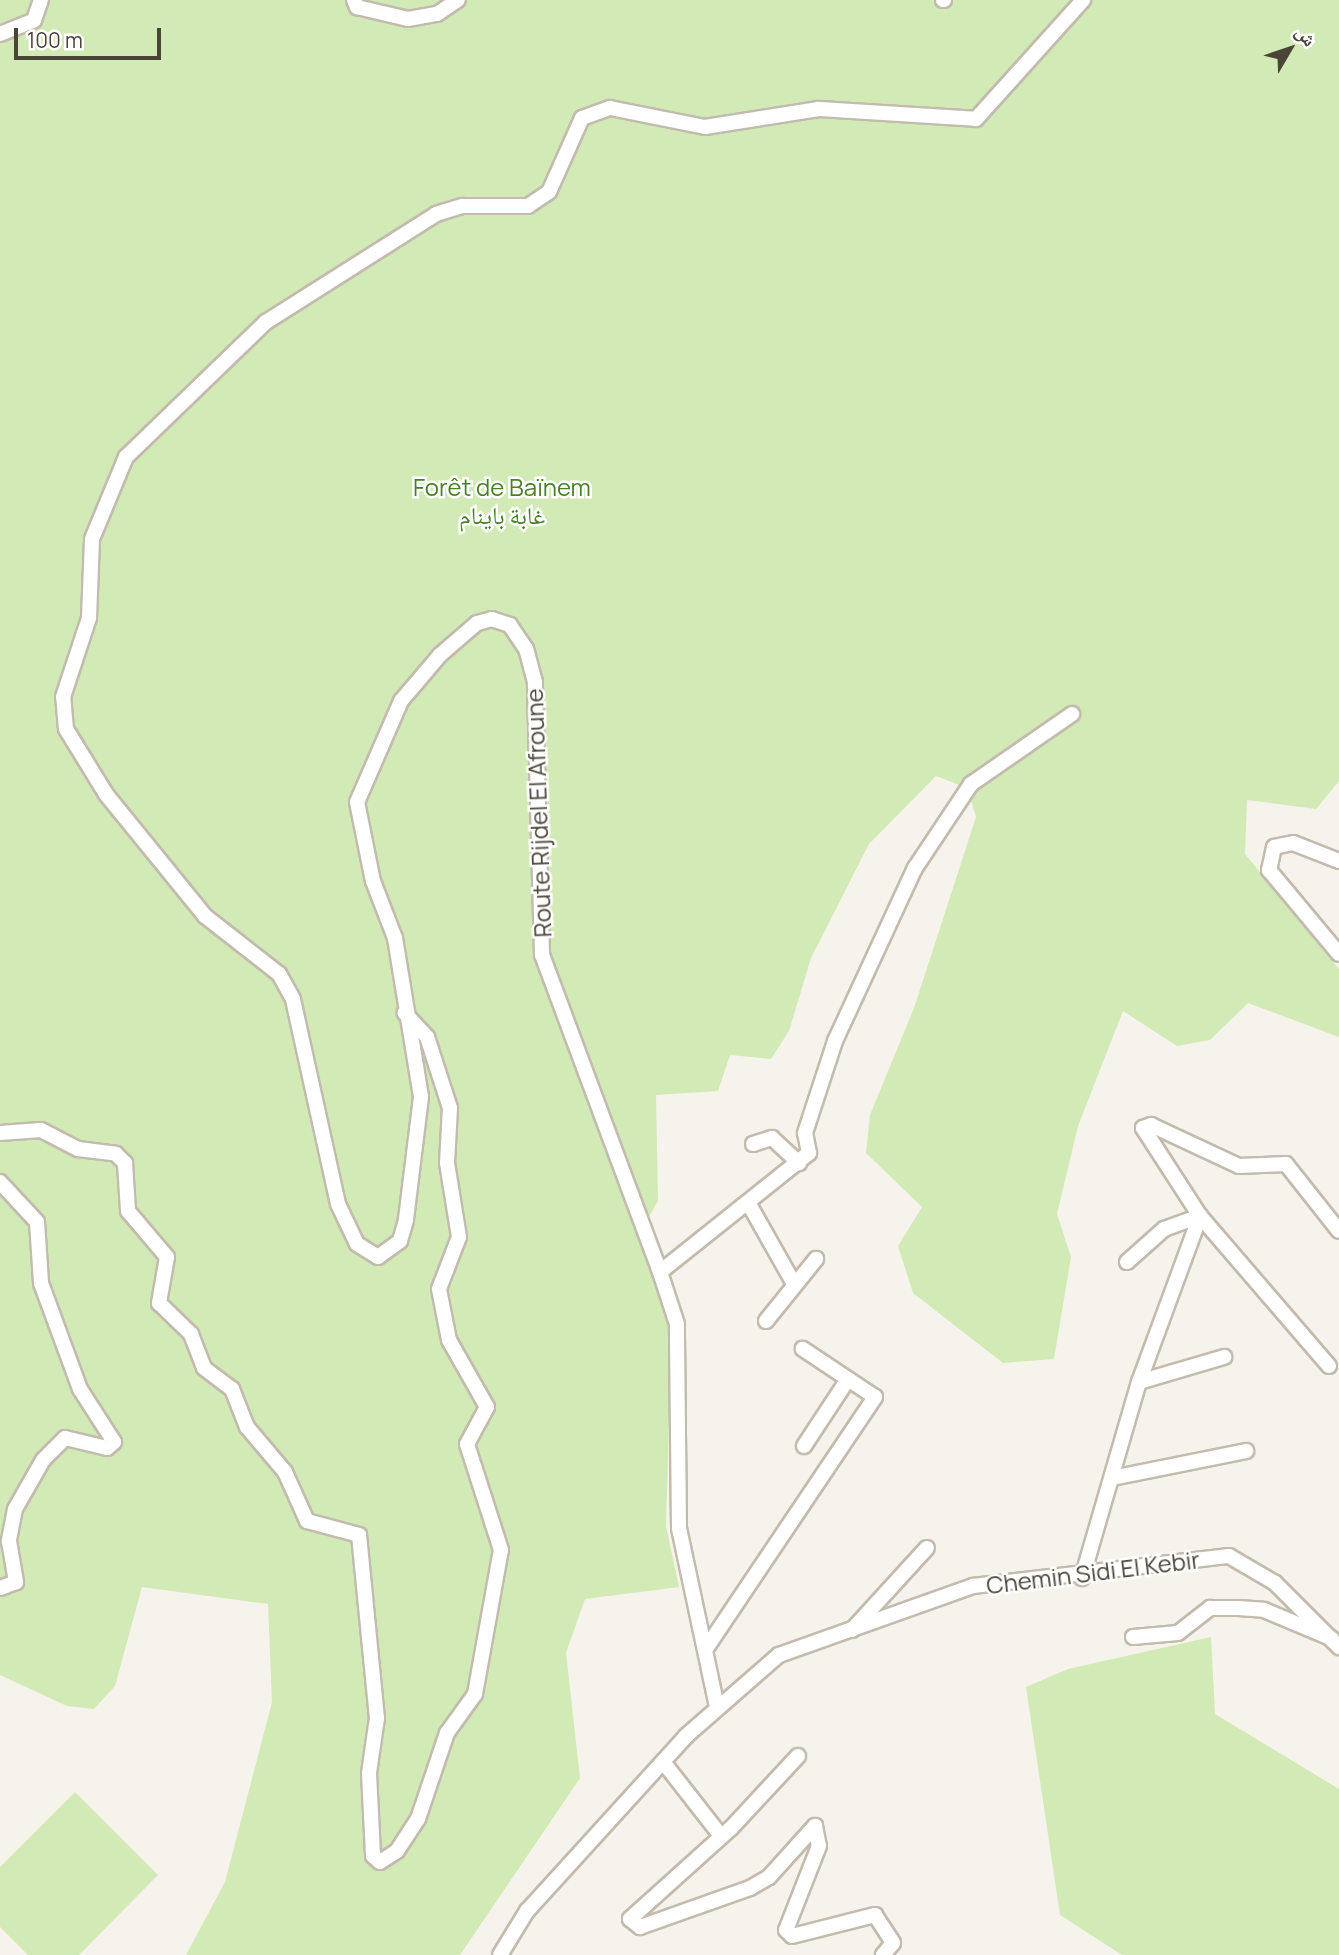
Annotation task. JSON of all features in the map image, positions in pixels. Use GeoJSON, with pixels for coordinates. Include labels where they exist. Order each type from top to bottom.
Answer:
{"type":"FeatureCollection","features":[{"type":"Feature","properties":{"kind":"street"},"geometry":{"type":"LineString","coordinates":[[0,34],[34,20],[41,0]]}},
{"type":"Feature","properties":{"kind":"street"},"geometry":{"type":"LineString","coordinates":[[354,0],[357,7],[408,19],[437,14],[458,0]]}},
{"type":"Feature","properties":{"kind":"street","name":"Route Rijdel El Afroune"},"geometry":{"type":"LineString","coordinates":[[660,1272],[542,955],[535,682],[526,649],[510,625],[492,619],[440,655],[401,701],[357,802],[370,871],[394,938],[404,1012],[421,1097],[415,1167],[400,1241],[378,1257],[358,1244],[338,1204],[293,999],[279,974],[205,916],[106,794],[66,729],[63,697],[89,618],[92,539],[126,457],[266,322],[436,214],[463,206],[528,206],[549,192],[582,118],[610,108],[705,127],[819,109],[976,119],[1083,0]]}},
{"type":"Feature","properties":{"kind":"street"},"geometry":{"type":"LineString","coordinates":[[717,1707],[679,1528],[677,1324],[660,1272],[750,1206],[809,1153],[806,1133],[835,1041],[943,822],[993,765],[1072,714]]}},
{"type":"Feature","properties":{"kind":"street"},"geometry":{"type":"LineString","coordinates":[[1339,861],[1293,843],[1274,846],[1269,870],[1339,954]]}},
{"type":"Feature","properties":{"kind":"street"},"geometry":{"type":"LineString","coordinates":[[0,1133],[41,1130],[78,1149],[116,1154],[125,1163],[128,1211],[167,1257],[159,1303],[191,1334],[205,1368],[232,1390],[247,1427],[285,1472],[307,1521],[359,1535],[377,1718],[369,1773],[373,1856],[380,1862],[397,1851],[418,1819],[447,1733],[475,1694],[501,1550],[467,1444],[487,1407],[449,1340],[442,1313],[443,1268],[459,1237],[447,1163],[450,1108],[427,1037],[404,1012]]}},
{"type":"Feature","properties":{"kind":"street"},"geometry":{"type":"LineString","coordinates":[[1329,1366],[1200,1216],[1144,1132],[1146,1124],[1239,1166],[1286,1164],[1339,1231]]}},
{"type":"Feature","properties":{"kind":"street"},"geometry":{"type":"LineString","coordinates":[[753,1144],[772,1138],[799,1163]]}},
{"type":"Feature","properties":{"kind":"street"},"geometry":{"type":"LineString","coordinates":[[0,1182],[37,1222],[41,1283],[80,1389],[114,1442],[107,1448],[65,1438],[43,1460],[15,1509],[9,1541],[16,1581],[0,1588]]}},
{"type":"Feature","properties":{"kind":"street"},"geometry":{"type":"LineString","coordinates":[[750,1206],[793,1282]]}},
{"type":"Feature","properties":{"kind":"street"},"geometry":{"type":"LineString","coordinates":[[1127,1262],[1164,1229],[1200,1216]]}},
{"type":"Feature","properties":{"kind":"street"},"geometry":{"type":"LineString","coordinates":[[1082,1578],[1139,1381],[1200,1216]]}},
{"type":"Feature","properties":{"kind":"street"},"geometry":{"type":"LineString","coordinates":[[766,1321],[793,1282],[816,1259]]}},
{"type":"Feature","properties":{"kind":"street"},"geometry":{"type":"LineString","coordinates":[[705,1650],[875,1398],[803,1349]]}},
{"type":"Feature","properties":{"kind":"street"},"geometry":{"type":"LineString","coordinates":[[1139,1381],[1224,1357]]}},
{"type":"Feature","properties":{"kind":"street"},"geometry":{"type":"LineString","coordinates":[[804,1446],[848,1379]]}},
{"type":"Feature","properties":{"kind":"street"},"geometry":{"type":"LineString","coordinates":[[1112,1478],[1246,1451]]}},
{"type":"Feature","properties":{"kind":"street"},"geometry":{"type":"LineString","coordinates":[[850,1632],[927,1548]]}},
{"type":"Feature","properties":{"kind":"street","name":"Chemin Sidi El Kebir"},"geometry":{"type":"LineString","coordinates":[[500,1955],[543,1892],[717,1707],[779,1654],[850,1632],[974,1586],[1082,1578],[1229,1556],[1275,1583],[1335,1643]]}},
{"type":"Feature","properties":{"kind":"street"},"geometry":{"type":"LineString","coordinates":[[1133,1637],[1178,1633],[1210,1608],[1238,1608],[1264,1610],[1335,1643]]}},
{"type":"Feature","properties":{"kind":"street"},"geometry":{"type":"LineString","coordinates":[[798,1756],[721,1836],[630,1919],[635,1927],[760,1883],[815,1826],[820,1846],[786,1930],[792,1936],[875,1915],[893,1943],[883,1955]]}},
{"type":"Feature","properties":{"kind":"street"},"geometry":{"type":"LineString","coordinates":[[664,1763],[721,1836]]}},
{"type":"Feature","properties":{"kind":"green space","name":"Forêt de Baïnem غابة باينام"},"geometry":{"type":"Polygon","coordinates":[[[0,0],[1339,0],[1339,781],[1316,809],[1247,800],[1245,854],[1339,969],[1339,1037],[1248,1003],[1210,1040],[1177,1046],[1123,1011],[1078,1126],[1057,1214],[1071,1257],[1054,1359],[1003,1363],[913,1293],[898,1246],[922,1207],[866,1153],[870,1115],[914,1008],[976,817],[967,788],[936,776],[869,844],[811,958],[789,1031],[771,1059],[730,1055],[718,1091],[656,1095],[658,1201],[639,1234],[672,1322],[666,1526],[679,1587],[585,1599],[566,1653],[580,1778],[460,1955],[186,1955],[225,1882],[272,1702],[268,1604],[142,1587],[115,1686],[94,1709],[67,1706],[0,1675],[0,0]]]}},
{"type":"Feature","properties":{"kind":"green space"},"geometry":{"type":"Polygon","coordinates":[[[1211,1637],[1215,1714],[1339,1789],[1339,1955],[1122,1955],[1060,1915],[1026,1687],[1068,1669],[1211,1637]]]}},
{"type":"Feature","properties":{"kind":"green space"},"geometry":{"type":"Polygon","coordinates":[[[75,1792],[158,1875],[79,1955],[28,1955],[0,1927],[0,1867],[75,1792]]]}}]}
